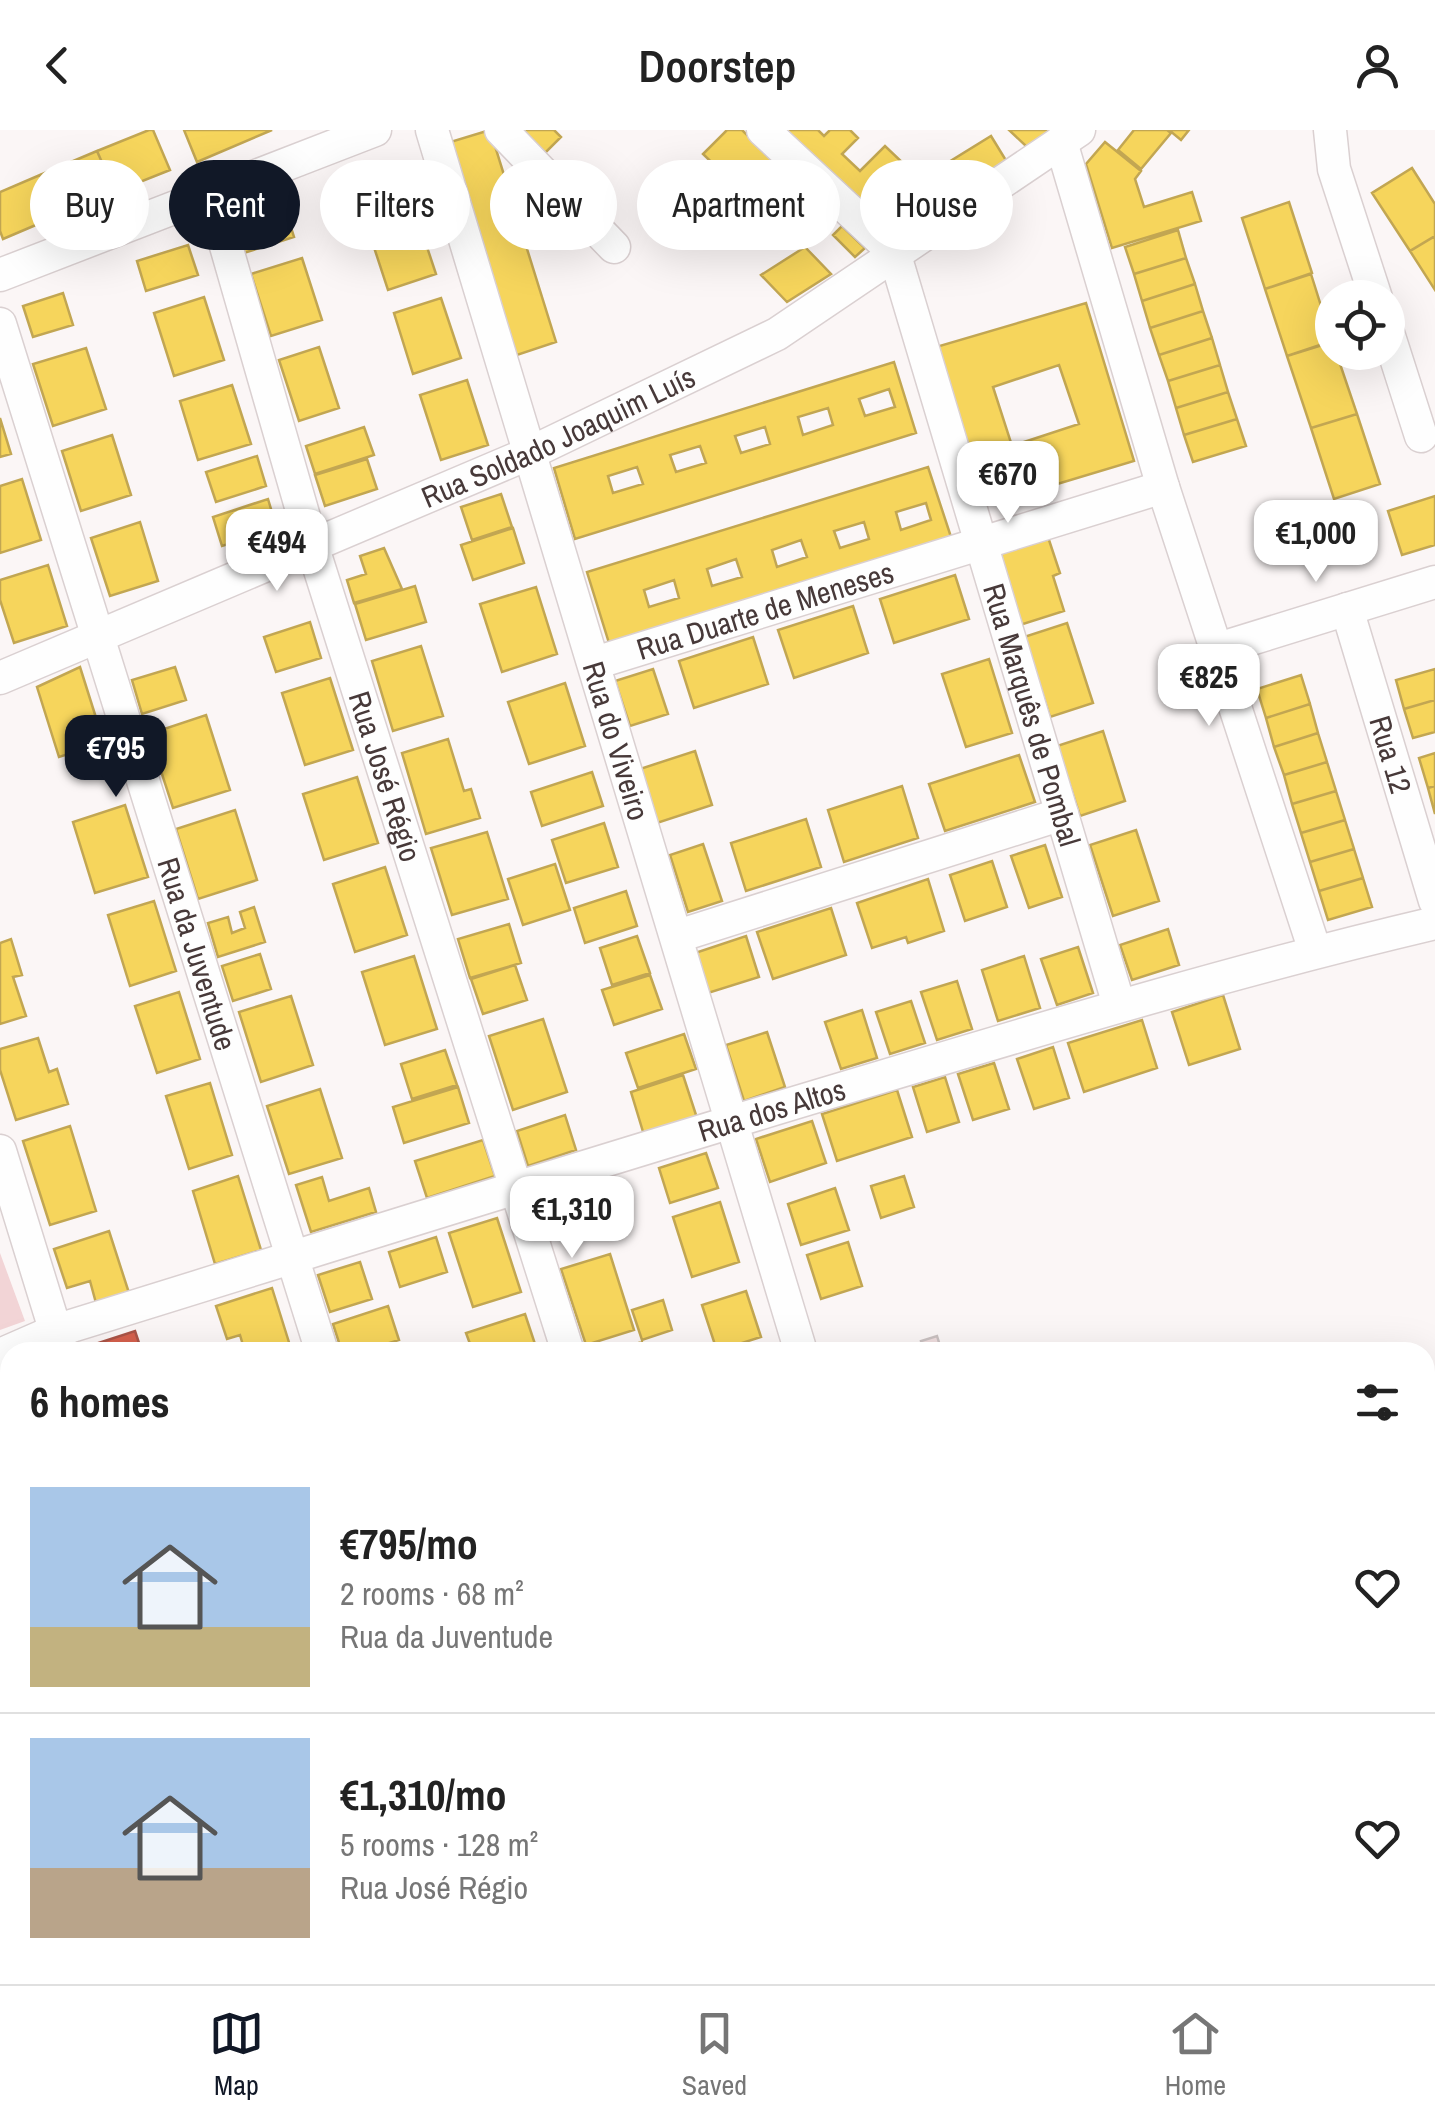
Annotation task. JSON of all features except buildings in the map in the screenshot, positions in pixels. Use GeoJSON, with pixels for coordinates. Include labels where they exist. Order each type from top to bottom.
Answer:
{"type":"FeatureCollection","features":[{"type":"Feature","properties":{"kind":"street"},"geometry":{"type":"LineString","coordinates":[[298,160],[375,130]]}},
{"type":"Feature","properties":{"kind":"street","name":"Rua do Viveiro"},"geometry":{"type":"LineString","coordinates":[[432,130],[798,1342]]}},
{"type":"Feature","properties":{"kind":"street"},"geometry":{"type":"LineString","coordinates":[[500,130],[529,160]]}},
{"type":"Feature","properties":{"kind":"street"},"geometry":{"type":"LineString","coordinates":[[763,130],[894,252]]}},
{"type":"Feature","properties":{"kind":"street"},"geometry":{"type":"LineString","coordinates":[[1330,130],[1334,169],[1370,280]]}},
{"type":"Feature","properties":{"kind":"street"},"geometry":{"type":"LineString","coordinates":[[1070,136],[1163,488],[1315,951]]}},
{"type":"Feature","properties":{"kind":"street","name":"Rua Soldado Joaquim Luís"},"geometry":{"type":"LineString","coordinates":[[0,678],[530,453],[777,334],[1070,136]]}},
{"type":"Feature","properties":{"kind":"street"},"geometry":{"type":"LineString","coordinates":[[0,275],[169,210]]}},
{"type":"Feature","properties":{"kind":"street","name":"Rua José Régio"},"geometry":{"type":"LineString","coordinates":[[227,250],[312,545],[565,1342]]}},
{"type":"Feature","properties":{"kind":"street","name":"Rua Marquês de Pombal"},"geometry":{"type":"LineString","coordinates":[[894,252],[1119,1006]]}},
{"type":"Feature","properties":{"kind":"street","name":"Rua da Juventude"},"geometry":{"type":"LineString","coordinates":[[0,324],[319,1342]]}},
{"type":"Feature","properties":{"kind":"street"},"geometry":{"type":"LineString","coordinates":[[1400,370],[1421,436]]}},
{"type":"Feature","properties":{"kind":"street","name":"Rua Duarte de Meneses"},"geometry":{"type":"LineString","coordinates":[[595,663],[1163,488]]}},
{"type":"Feature","properties":{"kind":"street"},"geometry":{"type":"LineString","coordinates":[[1215,650],[1435,582]]}},
{"type":"Feature","properties":{"kind":"street","name":"Rua 12"},"geometry":{"type":"LineString","coordinates":[[1347,609],[1435,901]]}},
{"type":"Feature","properties":{"kind":"street"},"geometry":{"type":"LineString","coordinates":[[678,936],[1062,814]]}},
{"type":"Feature","properties":{"kind":"street","name":"Rua dos Altos"},"geometry":{"type":"LineString","coordinates":[[59,1342],[293,1258],[732,1121],[1119,1006],[1435,922]]}},
{"type":"Feature","properties":{"kind":"street"},"geometry":{"type":"LineString","coordinates":[[0,1151],[59,1342]]}},
{"type":"Feature","properties":{"kind":"shaded area"},"geometry":{"type":"Polygon","coordinates":[[[0,1253],[25,1321],[0,1330],[0,1253]]]}}]}
